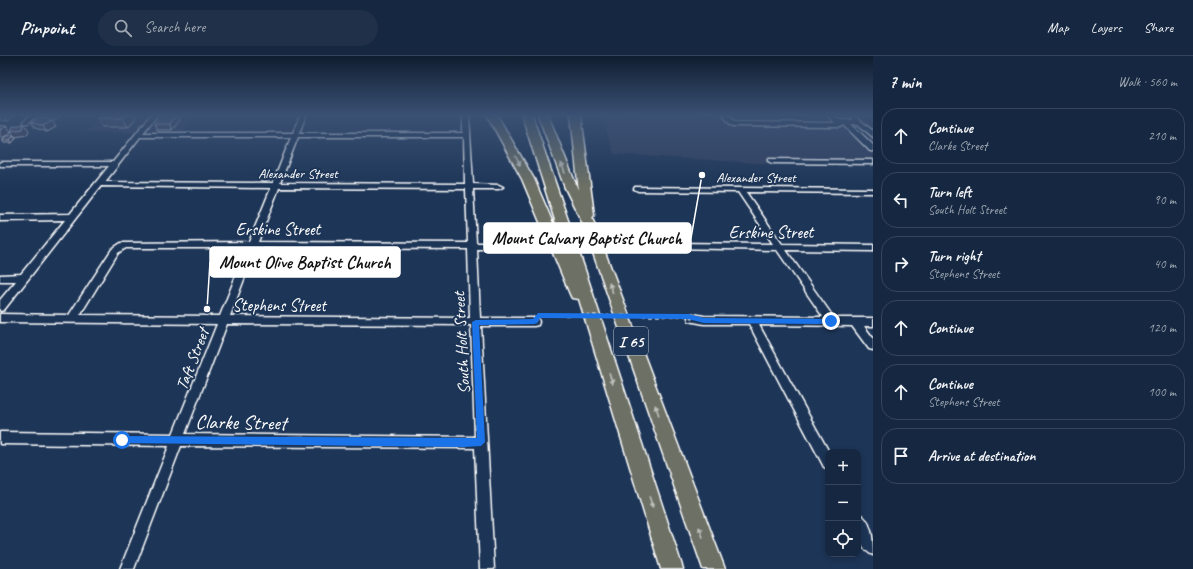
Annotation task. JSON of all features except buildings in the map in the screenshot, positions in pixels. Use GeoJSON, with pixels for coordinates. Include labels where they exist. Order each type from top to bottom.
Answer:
{"type":"FeatureCollection","features":[{"type":"Feature","properties":{"kind":"highway"},"geometry":{"type":"LineString","coordinates":[[505,139],[528,179],[602,350]]}},
{"type":"Feature","properties":{"kind":"highway","name":"I 65"},"geometry":{"type":"LineString","coordinates":[[535,139],[577,267],[672,569]]}},
{"type":"Feature","properties":{"kind":"highway","name":"I 65"},"geometry":{"type":"LineString","coordinates":[[552,139],[571,188],[589,224],[714,569]]}},
{"type":"Feature","properties":{"kind":"highway"},"geometry":{"type":"LineString","coordinates":[[578,139],[589,224]]}},
{"type":"Feature","properties":{"kind":"street"},"geometry":{"type":"LineString","coordinates":[[0,307],[134,139]]}},
{"type":"Feature","properties":{"kind":"street","name":"Taft Street"},"geometry":{"type":"LineString","coordinates":[[127,569],[252,244],[294,139]]}},
{"type":"Feature","properties":{"kind":"street","name":"South Holt Street"},"geometry":{"type":"LineString","coordinates":[[467,139],[487,569]]}},
{"type":"Feature","properties":{"kind":"street"},"geometry":{"type":"LineString","coordinates":[[861,139],[873,149]]}},
{"type":"Feature","properties":{"kind":"street"},"geometry":{"type":"LineString","coordinates":[[772,161],[873,162]]}},
{"type":"Feature","properties":{"kind":"street"},"geometry":{"type":"LineString","coordinates":[[0,164],[114,164]]}},
{"type":"Feature","properties":{"kind":"street","name":"Alexander Street"},"geometry":{"type":"LineString","coordinates":[[98,184],[499,187]]}},
{"type":"Feature","properties":{"kind":"street","name":"Alexander Street"},"geometry":{"type":"LineString","coordinates":[[638,189],[873,191]]}},
{"type":"Feature","properties":{"kind":"street"},"geometry":{"type":"LineString","coordinates":[[740,190],[831,321]]}},
{"type":"Feature","properties":{"kind":"street"},"geometry":{"type":"LineString","coordinates":[[0,218],[72,217]]}},
{"type":"Feature","properties":{"kind":"street","name":"Erskine Street"},"geometry":{"type":"LineString","coordinates":[[72,319],[115,251],[124,244],[525,246]]}},
{"type":"Feature","properties":{"kind":"street","name":"Erskine Street"},"geometry":{"type":"LineString","coordinates":[[669,246],[873,248]]}},
{"type":"Feature","properties":{"kind":"street"},"geometry":{"type":"LineString","coordinates":[[0,278],[24,277]]}},
{"type":"Feature","properties":{"kind":"street","name":"Stephens Street"},"geometry":{"type":"LineString","coordinates":[[0,318],[534,322]]}},
{"type":"Feature","properties":{"kind":"street"},"geometry":{"type":"LineString","coordinates":[[693,318],[704,320],[873,322]]}},
{"type":"Feature","properties":{"kind":"street"},"geometry":{"type":"LineString","coordinates":[[752,321],[825,457]]}},
{"type":"Feature","properties":{"kind":"street"},"geometry":{"type":"LineString","coordinates":[[855,322],[873,346]]}},
{"type":"Feature","properties":{"kind":"street","name":"Clarke Street"},"geometry":{"type":"LineString","coordinates":[[0,438],[456,443],[481,442]]}},
{"type":"Feature","properties":{"kind":"street"},"geometry":{"type":"LineString","coordinates":[[859,521],[873,548]]}},
{"type":"Feature","properties":{"kind":"path"},"geometry":{"type":"LineString","coordinates":[[534,322],[538,315],[688,316],[693,318]]}},
{"type":"Feature","properties":{"kind":"shaded area"},"geometry":{"type":"Polygon","coordinates":[[[609,139],[873,139],[873,165],[773,164],[614,154],[609,139]]]}},
{"type":"Feature","properties":{"kind":"place","name":"Mount Calvary Baptist Church"},"geometry":{"type":"Point","coordinates":[702,175]}},
{"type":"Feature","properties":{"kind":"place","name":"Mount Olive Baptist Church"},"geometry":{"type":"Point","coordinates":[207,309]}},
{"type":"Feature","properties":{"kind":"route"},"geometry":{"type":"LineString","coordinates":[[122,440],[481,442],[476,322],[534,322],[538,315],[688,316],[704,320],[831,321]]}}]}
